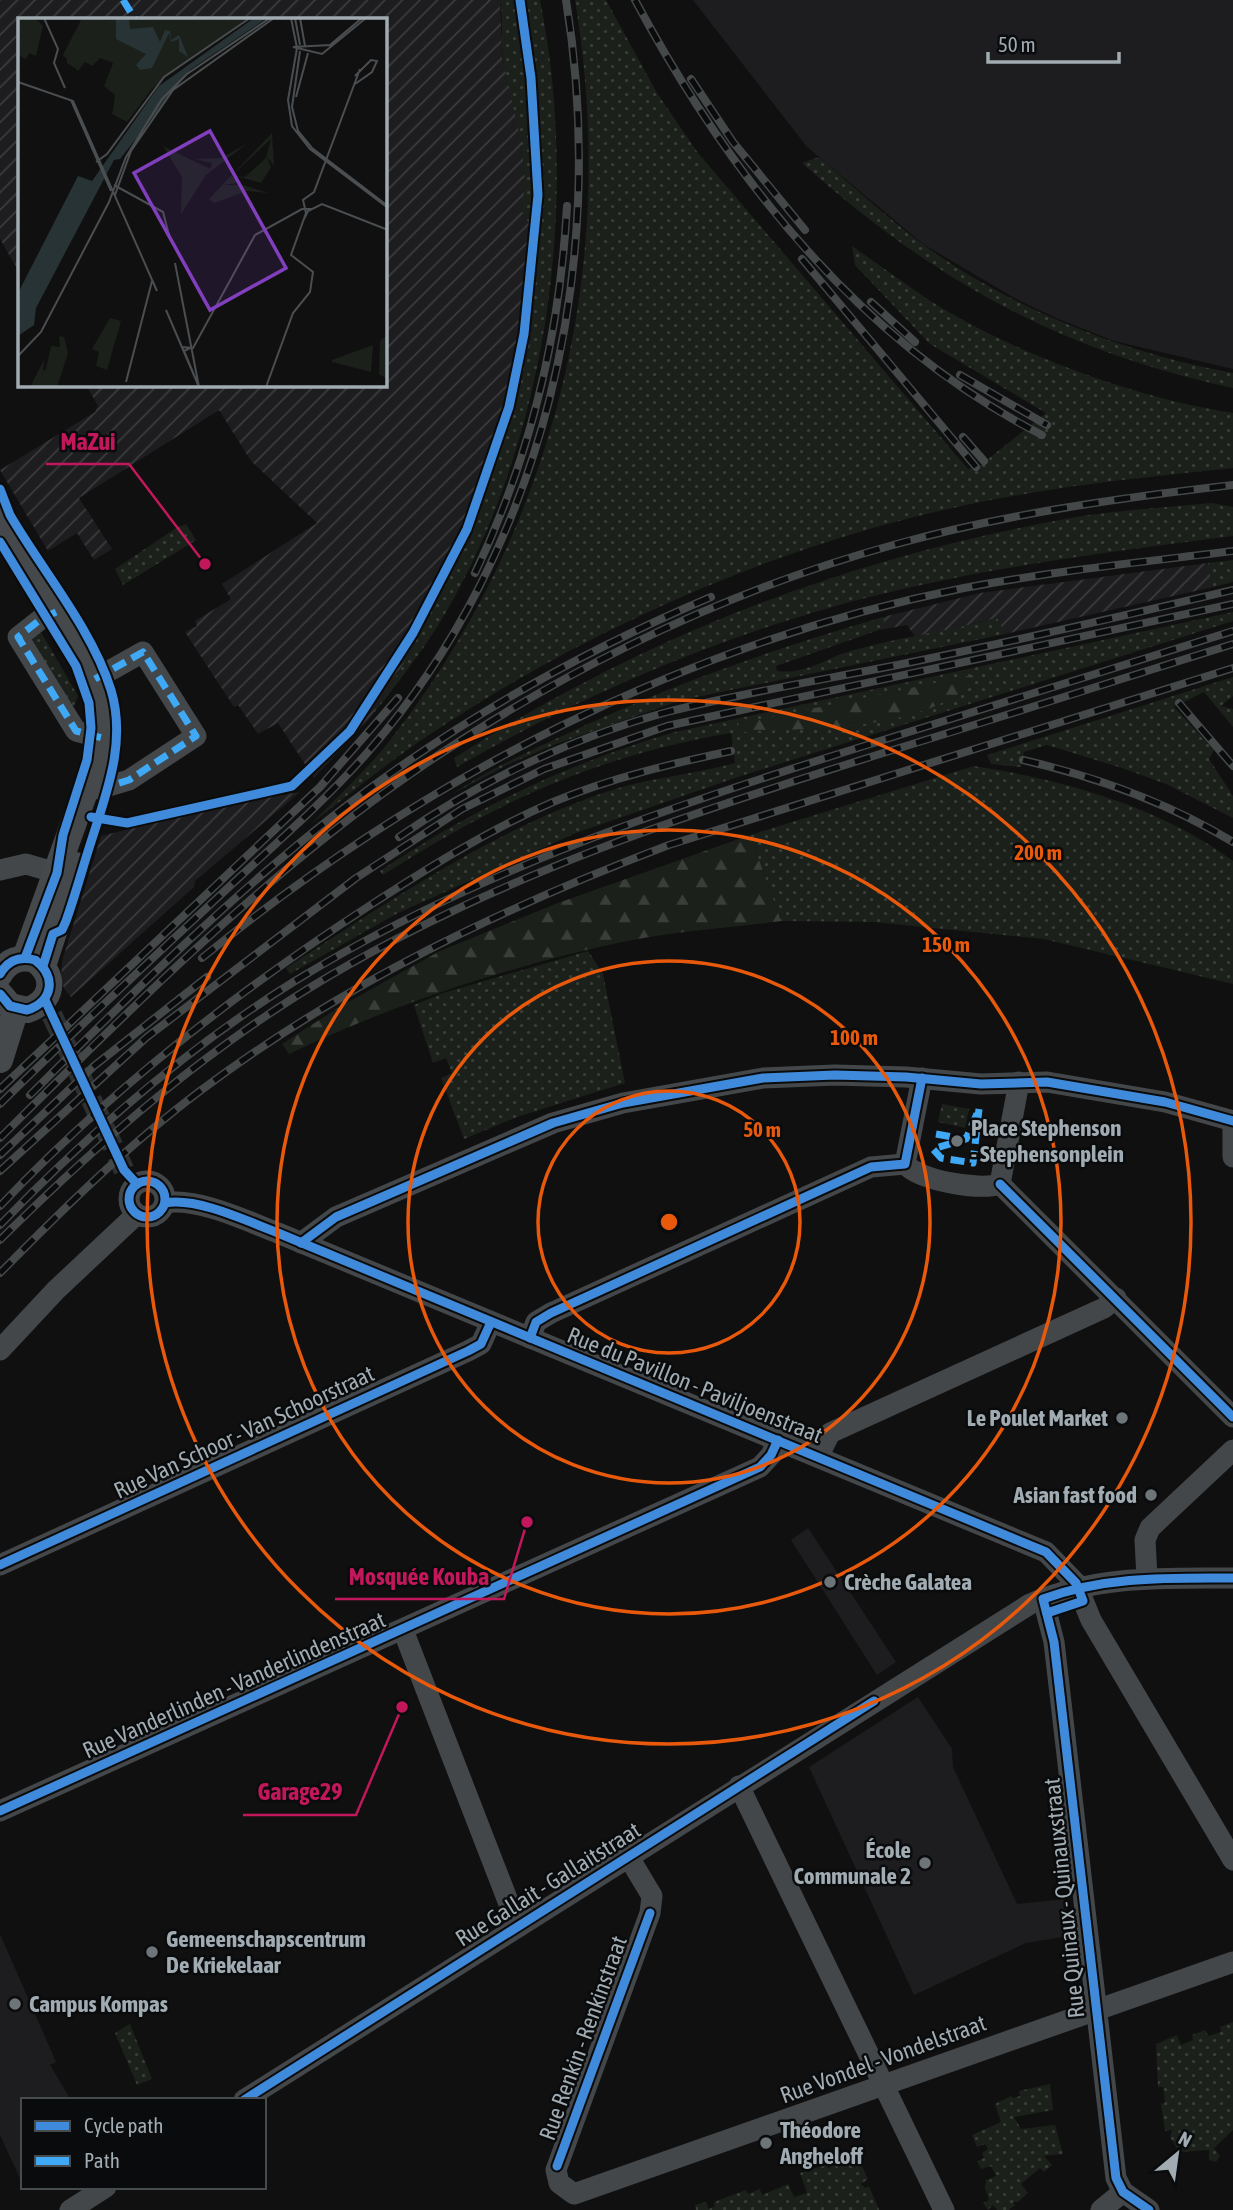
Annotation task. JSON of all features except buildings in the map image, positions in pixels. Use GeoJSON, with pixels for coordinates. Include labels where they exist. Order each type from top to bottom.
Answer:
{"type":"FeatureCollection","features":[{"type":"Feature","properties":{"kind":"main road"},"geometry":{"type":"LineString","coordinates":[[0,520],[95,679],[104,718],[102,738],[62,884]]}},
{"type":"Feature","properties":{"kind":"main road"},"geometry":{"type":"LineString","coordinates":[[34,962],[99,789],[104,764],[102,738]]}},
{"type":"Feature","properties":{"kind":"main road"},"geometry":{"type":"LineString","coordinates":[[0,974],[10,962],[34,962],[50,977],[49,1007],[5,1003],[0,1060]]}},
{"type":"Feature","properties":{"kind":"street"},"geometry":{"type":"LineString","coordinates":[[56,612],[41,619],[19,637],[76,731],[102,738]]}},
{"type":"Feature","properties":{"kind":"street"},"geometry":{"type":"LineString","coordinates":[[95,679],[144,652],[196,736],[129,779],[99,789]]}},
{"type":"Feature","properties":{"kind":"street"},"geometry":{"type":"LineString","coordinates":[[0,870],[26,864],[62,884]]}},
{"type":"Feature","properties":{"kind":"street"},"geometry":{"type":"LineString","coordinates":[[301,1243],[336,1217],[554,1123],[623,1103],[763,1078],[835,1075],[922,1078],[981,1084],[1047,1082],[1165,1102],[1233,1121]]}},
{"type":"Feature","properties":{"kind":"street"},"geometry":{"type":"LineString","coordinates":[[905,1164],[922,1078]]}},
{"type":"Feature","properties":{"kind":"street"},"geometry":{"type":"LineString","coordinates":[[1000,1184],[1019,1082]]}},
{"type":"Feature","properties":{"kind":"street"},"geometry":{"type":"LineString","coordinates":[[1233,1129],[1233,1157]]}},
{"type":"Feature","properties":{"kind":"street"},"geometry":{"type":"LineString","coordinates":[[905,1164],[914,1174],[987,1188],[1000,1184]]}},
{"type":"Feature","properties":{"kind":"street"},"geometry":{"type":"LineString","coordinates":[[530,1338],[536,1322],[551,1313],[871,1167],[905,1164]]}},
{"type":"Feature","properties":{"kind":"street"},"geometry":{"type":"LineString","coordinates":[[0,1350],[56,1290],[137,1214],[154,1215],[165,1203],[165,1196],[157,1184],[130,1177],[129,1202],[137,1214]]}},
{"type":"Feature","properties":{"kind":"street"},"geometry":{"type":"LineString","coordinates":[[1000,1184],[1233,1417]]}},
{"type":"Feature","properties":{"kind":"street","name":"Rue du Pavillon - Paviljoenstraat"},"geometry":{"type":"LineString","coordinates":[[165,1203],[180,1202],[234,1216],[1046,1552],[1060,1564],[1078,1587],[1091,1620],[1233,1860]]}},
{"type":"Feature","properties":{"kind":"street"},"geometry":{"type":"LineString","coordinates":[[818,1457],[830,1433],[1104,1308],[1116,1298]]}},
{"type":"Feature","properties":{"kind":"street","name":"Rue Van Schoor - Van Schoorstraat"},"geometry":{"type":"LineString","coordinates":[[0,1565],[481,1345],[491,1322]]}},
{"type":"Feature","properties":{"kind":"street","name":"Rue Vanderlinden - Vanderlindenstraat"},"geometry":{"type":"LineString","coordinates":[[0,1811],[760,1467],[771,1455],[778,1440]]}},
{"type":"Feature","properties":{"kind":"street"},"geometry":{"type":"LineString","coordinates":[[1147,1578],[1144,1540],[1150,1528],[1233,1450]]}},
{"type":"Feature","properties":{"kind":"street","name":"Rue Gallait - Gallaitstraat"},"geometry":{"type":"LineString","coordinates":[[247,2098],[1017,1612],[1043,1599],[1078,1587],[1147,1578],[1233,1578]]}},
{"type":"Feature","properties":{"kind":"street","name":"Rue Quinaux - Quinauxstraat"},"geometry":{"type":"LineString","coordinates":[[1043,1599],[1054,1642],[1116,2178],[1123,2192]]}},
{"type":"Feature","properties":{"kind":"street"},"geometry":{"type":"LineString","coordinates":[[403,1630],[518,1927]]}},
{"type":"Feature","properties":{"kind":"street"},"geometry":{"type":"LineString","coordinates":[[739,1786],[944,2210]]}},
{"type":"Feature","properties":{"kind":"street","name":"Rue Renkin - Renkinstraat"},"geometry":{"type":"LineString","coordinates":[[556,2176],[650,1913],[652,1896],[628,1856]]}},
{"type":"Feature","properties":{"kind":"street","name":"Rue Vondel - Vondelstraat"},"geometry":{"type":"LineString","coordinates":[[556,2176],[564,2189],[580,2194],[1233,1962]]}},
{"type":"Feature","properties":{"kind":"street"},"geometry":{"type":"LineString","coordinates":[[70,2210],[103,2189]]}},
{"type":"Feature","properties":{"kind":"street"},"geometry":{"type":"LineString","coordinates":[[1101,2210],[1123,2192],[1149,2210]]}},
{"type":"Feature","properties":{"kind":"shaded area"},"geometry":{"type":"Polygon","coordinates":[[[0,0],[500,0],[502,57],[518,122],[527,187],[521,212],[539,237],[530,345],[514,411],[470,538],[406,660],[370,718],[314,778],[278,723],[258,734],[238,705],[234,707],[185,632],[197,626],[195,621],[231,599],[222,584],[317,523],[251,461],[219,410],[79,498],[112,549],[94,560],[77,533],[48,551],[0,470],[95,412],[98,406],[87,387],[387,387],[387,18],[18,18],[18,270],[0,239],[0,0]]]}},
{"type":"Feature","properties":{"kind":"shaded area"},"geometry":{"type":"Polygon","coordinates":[[[693,0],[1233,0],[1233,369],[1114,341],[1058,319],[1016,299],[923,244],[807,147],[693,0]]]}},
{"type":"Feature","properties":{"kind":"shaded area"},"geometry":{"type":"Polygon","coordinates":[[[1208,563],[1213,587],[1005,634],[997,618],[916,638],[907,625],[879,630],[887,616],[980,593],[1208,563]]]}},
{"type":"Feature","properties":{"kind":"shaded area"},"geometry":{"type":"Polygon","coordinates":[[[300,792],[195,881],[194,887],[71,997],[61,981],[62,961],[101,836],[235,803],[300,792]]]}},
{"type":"Feature","properties":{"kind":"shaded area","name":"Crèche Galatea"},"geometry":{"type":"Polygon","coordinates":[[[808,1528],[896,1662],[877,1675],[791,1540],[808,1528]]]}},
{"type":"Feature","properties":{"kind":"shaded area","name":"École Communale 2"},"geometry":{"type":"Polygon","coordinates":[[[918,1697],[952,1749],[953,1767],[1017,1904],[1065,1899],[1069,1936],[1026,1943],[914,1995],[809,1767],[918,1697]]]}},
{"type":"Feature","properties":{"kind":"shaded area","name":"Campus Kompas"},"geometry":{"type":"Polygon","coordinates":[[[0,1934],[56,2062],[50,2065],[70,2098],[21,2098],[21,2181],[0,2135],[0,1934]]]}},
{"type":"Feature","properties":{"kind":"green space"},"geometry":{"type":"Polygon","coordinates":[[[500,0],[540,0],[552,78],[557,158],[555,240],[545,321],[529,402],[506,480],[476,554],[439,624],[370,718],[406,660],[470,538],[514,411],[530,345],[539,237],[521,212],[524,193],[523,154],[503,59],[500,0]]]}},
{"type":"Feature","properties":{"kind":"green space"},"geometry":{"type":"Polygon","coordinates":[[[575,0],[606,0],[657,93],[698,153],[968,469],[978,467],[1046,413],[930,344],[855,265],[852,246],[959,318],[1033,354],[1156,397],[1233,413],[1233,468],[1068,487],[971,504],[901,520],[759,566],[621,625],[554,659],[414,745],[311,824],[382,750],[448,657],[496,571],[533,482],[561,389],[580,294],[588,197],[586,99],[575,0]]]}},
{"type":"Feature","properties":{"kind":"green space"},"geometry":{"type":"Polygon","coordinates":[[[819,157],[921,243],[992,288],[1031,308],[1110,340],[1151,354],[1233,373],[1233,388],[1111,353],[1002,306],[901,243],[802,163],[819,157]]]}},
{"type":"Feature","properties":{"kind":"green space"},"geometry":{"type":"Polygon","coordinates":[[[1212,503],[1233,507],[1233,536],[985,572],[845,603],[787,620],[617,685],[457,767],[454,758],[526,714],[599,675],[672,640],[824,580],[902,556],[1065,519],[1212,503]]]}},
{"type":"Feature","properties":{"kind":"green space"},"geometry":{"type":"Polygon","coordinates":[[[186,524],[196,540],[123,585],[115,569],[186,524]]]}},
{"type":"Feature","properties":{"kind":"green space"},"geometry":{"type":"Polygon","coordinates":[[[1233,560],[1233,582],[1213,587],[1208,563],[1233,560]]]}},
{"type":"Feature","properties":{"kind":"green space"},"geometry":{"type":"Polygon","coordinates":[[[1233,612],[1233,621],[738,777],[576,833],[398,913],[290,974],[286,968],[404,892],[528,824],[615,789],[735,763],[731,733],[636,755],[549,785],[466,825],[383,875],[380,871],[450,827],[522,790],[597,758],[675,732],[1233,612]],[[849,703],[738,724],[740,732],[873,722],[849,703]]]}},
{"type":"Feature","properties":{"kind":"green space"},"geometry":{"type":"Polygon","coordinates":[[[887,616],[879,630],[776,666],[777,671],[798,670],[854,650],[997,618],[1005,634],[682,700],[556,744],[507,765],[454,793],[520,756],[681,684],[804,641],[887,616]]]}},
{"type":"Feature","properties":{"kind":"green space"},"geometry":{"type":"Polygon","coordinates":[[[41,632],[78,696],[72,711],[30,639],[41,632]]]}},
{"type":"Feature","properties":{"kind":"green space"},"geometry":{"type":"Polygon","coordinates":[[[973,675],[973,683],[950,699],[923,711],[893,719],[829,728],[739,732],[738,724],[973,675]]]}},
{"type":"Feature","properties":{"kind":"green space"},"geometry":{"type":"Polygon","coordinates":[[[1233,677],[1233,696],[1221,706],[1233,709],[1233,727],[1204,692],[1174,707],[1214,750],[1209,759],[1233,796],[1233,818],[1166,784],[1047,745],[1024,752],[1021,767],[991,764],[987,755],[1233,677]]]}},
{"type":"Feature","properties":{"kind":"green space"},"geometry":{"type":"Polygon","coordinates":[[[974,766],[1042,779],[1110,798],[1174,825],[1233,861],[1233,984],[1044,939],[874,922],[781,921],[750,835],[974,766]]]}},
{"type":"Feature","properties":{"kind":"green space"},"geometry":{"type":"Polygon","coordinates":[[[750,835],[781,921],[661,935],[580,952],[453,988],[369,1019],[289,1054],[282,1044],[341,1006],[440,951],[558,903],[750,835]]]}},
{"type":"Feature","properties":{"kind":"green space"},"geometry":{"type":"Polygon","coordinates":[[[588,951],[603,974],[625,1083],[517,1117],[464,1139],[441,1078],[452,1073],[446,1058],[433,1063],[414,1005],[443,993],[588,951]]]}},
{"type":"Feature","properties":{"kind":"green space"},"geometry":{"type":"Polygon","coordinates":[[[942,1104],[969,1109],[965,1128],[938,1122],[942,1104]]]}},
{"type":"Feature","properties":{"kind":"green space"},"geometry":{"type":"Polygon","coordinates":[[[1233,2022],[1233,2130],[1214,2148],[1220,2156],[1216,2162],[1209,2160],[1209,2150],[1179,2152],[1170,2137],[1172,2130],[1165,2131],[1161,2104],[1165,2103],[1163,2087],[1158,2087],[1156,2044],[1177,2035],[1181,2045],[1193,2040],[1192,2035],[1205,2030],[1208,2036],[1221,2032],[1220,2027],[1233,2022]]]}},
{"type":"Feature","properties":{"kind":"green space"},"geometry":{"type":"Polygon","coordinates":[[[130,2024],[152,2079],[137,2085],[115,2033],[130,2024]]]}},
{"type":"Feature","properties":{"kind":"green space"},"geometry":{"type":"Polygon","coordinates":[[[1050,2084],[1053,2110],[1014,2117],[1021,2129],[1055,2125],[1063,2154],[1044,2156],[1052,2165],[1044,2172],[1040,2168],[1021,2184],[1028,2193],[1018,2202],[1013,2202],[1015,2205],[1009,2210],[997,2210],[993,2205],[988,2210],[983,2203],[989,2200],[985,2188],[986,2180],[996,2176],[991,2166],[981,2169],[977,2161],[984,2158],[982,2153],[988,2149],[985,2144],[977,2147],[972,2135],[1001,2122],[995,2104],[1011,2096],[1020,2096],[1019,2091],[1050,2084]]]}},
{"type":"Feature","properties":{"kind":"green space"},"geometry":{"type":"Polygon","coordinates":[[[863,2151],[865,2157],[859,2160],[868,2179],[861,2184],[865,2188],[869,2186],[879,2210],[696,2210],[695,2205],[706,2202],[709,2209],[715,2206],[714,2202],[746,2190],[748,2194],[760,2189],[762,2195],[788,2184],[794,2197],[807,2193],[800,2173],[825,2165],[830,2169],[829,2164],[834,2162],[836,2166],[845,2166],[851,2163],[849,2157],[863,2151]]]}},
{"type":"Feature","properties":{"kind":"tunnel"},"geometry":{"type":"LineString","coordinates":[[52,1015],[124,1170]]}},
{"type":"Feature","properties":{"kind":"tram line"},"geometry":{"type":"LineString","coordinates":[[239,2098],[1028,1600],[1078,1584],[1104,1579],[1155,1575],[1233,1575]]}},
{"type":"Feature","properties":{"kind":"tram line"},"geometry":{"type":"LineString","coordinates":[[78,2210],[111,2189]]}},
{"type":"Feature","properties":{"kind":"railway"},"geometry":{"type":"LineString","coordinates":[[0,1104],[351,771],[428,673],[479,587],[520,495],[549,399],[569,301],[578,200],[577,100],[566,0]]}},
{"type":"Feature","properties":{"kind":"railway"},"geometry":{"type":"LineString","coordinates":[[635,0],[672,66],[713,130],[758,191],[806,249],[858,303],[915,353],[976,397],[1042,435]]}},
{"type":"Feature","properties":{"kind":"railway"},"geometry":{"type":"LineString","coordinates":[[691,79],[733,142],[805,230]]}},
{"type":"Feature","properties":{"kind":"railway"},"geometry":{"type":"LineString","coordinates":[[475,573],[512,485],[539,394],[557,301],[567,206]]}},
{"type":"Feature","properties":{"kind":"railway"},"geometry":{"type":"LineString","coordinates":[[802,259],[976,467]]}},
{"type":"Feature","properties":{"kind":"railway"},"geometry":{"type":"LineString","coordinates":[[871,302],[915,342]]}},
{"type":"Feature","properties":{"kind":"railway"},"geometry":{"type":"LineString","coordinates":[[960,375],[1047,425]]}},
{"type":"Feature","properties":{"kind":"railway"},"geometry":{"type":"LineString","coordinates":[[963,437],[984,461]]}},
{"type":"Feature","properties":{"kind":"railway"},"geometry":{"type":"LineString","coordinates":[[0,1138],[139,1002],[283,872],[385,792],[443,752],[565,679],[628,646],[758,589],[893,545],[977,524],[1062,508],[1233,485]]}},
{"type":"Feature","properties":{"kind":"railway"},"geometry":{"type":"LineString","coordinates":[[202,958],[287,892],[375,832],[466,776],[561,726],[658,682],[757,644],[859,613],[964,588],[1064,572],[1233,551]]}},
{"type":"Feature","properties":{"kind":"railway"},"geometry":{"type":"LineString","coordinates":[[399,837],[462,798],[528,763],[596,735],[667,712],[996,644],[1233,590]]}},
{"type":"Feature","properties":{"kind":"railway"},"geometry":{"type":"LineString","coordinates":[[30,1095],[225,907],[307,837],[392,772],[524,689],[616,640],[711,597]]}},
{"type":"Feature","properties":{"kind":"railway"},"geometry":{"type":"LineString","coordinates":[[0,1171],[147,1037],[356,878],[462,809],[544,769],[667,726],[1233,604]]}},
{"type":"Feature","properties":{"kind":"railway"},"geometry":{"type":"LineString","coordinates":[[0,1225],[103,1125],[215,1035],[295,981],[431,907],[573,845],[645,818],[867,745],[1233,631]]}},
{"type":"Feature","properties":{"kind":"railway"},"geometry":{"type":"LineString","coordinates":[[0,1240],[117,1131],[199,1064],[331,975],[463,906],[599,849],[739,799],[1233,644]]}},
{"type":"Feature","properties":{"kind":"railway"},"geometry":{"type":"LineString","coordinates":[[0,1273],[97,1178],[147,1133],[200,1091],[255,1052],[368,982],[485,922],[669,845],[1233,668]]}},
{"type":"Feature","properties":{"kind":"railway"},"geometry":{"type":"LineString","coordinates":[[0,1089],[320,787],[398,698]]}},
{"type":"Feature","properties":{"kind":"railway"},"geometry":{"type":"LineString","coordinates":[[1179,703],[1233,766]]}},
{"type":"Feature","properties":{"kind":"railway"},"geometry":{"type":"LineString","coordinates":[[0,1206],[85,1123],[176,1045],[319,939],[414,878],[482,837],[553,802],[641,772],[731,751]]}},
{"type":"Feature","properties":{"kind":"railway"},"geometry":{"type":"LineString","coordinates":[[1023,760],[1078,774],[1131,792],[1183,815],[1233,842]]}},
{"type":"Feature","properties":{"kind":"railway"},"geometry":{"type":"LineString","coordinates":[[0,1155],[94,1066],[207,977]]}},
{"type":"Feature","properties":{"kind":"marked path"},"geometry":{"type":"LineString","coordinates":[[123,0],[134,18]]}},
{"type":"Feature","properties":{"kind":"marked path"},"geometry":{"type":"LineString","coordinates":[[56,612],[41,619],[18,637],[76,731],[102,738]]}},
{"type":"Feature","properties":{"kind":"marked path"},"geometry":{"type":"LineString","coordinates":[[95,679],[143,652],[196,736],[129,780],[106,787]]}},
{"type":"Feature","properties":{"kind":"marked path"},"geometry":{"type":"LineString","coordinates":[[979,1109],[973,1163],[941,1158],[933,1149],[966,1139],[979,1109]]}},
{"type":"Feature","properties":{"kind":"marked path"},"geometry":{"type":"LineString","coordinates":[[936,1134],[964,1139]]}},
{"type":"Feature","properties":{"kind":"cycle path"},"geometry":{"type":"LineString","coordinates":[[91,817],[127,823],[292,786],[350,731],[413,633],[467,529],[509,407],[524,334],[538,195],[531,78],[520,0]]}},
{"type":"Feature","properties":{"kind":"cycle path"},"geometry":{"type":"LineString","coordinates":[[0,489],[10,515],[79,622],[103,667],[111,690],[117,729],[108,788],[66,921],[62,930],[53,934],[43,966]]}},
{"type":"Feature","properties":{"kind":"cycle path"},"geometry":{"type":"LineString","coordinates":[[0,542],[76,666],[89,703],[91,728],[87,760],[63,835],[57,873],[25,958]]}},
{"type":"Feature","properties":{"kind":"cycle path"},"geometry":{"type":"LineString","coordinates":[[0,974],[15,960],[35,960],[47,973],[49,981],[47,995],[36,1006],[27,1010],[10,1006],[0,994]]}},
{"type":"Feature","properties":{"kind":"cycle path"},"geometry":{"type":"LineString","coordinates":[[45,1000],[124,1170],[137,1184]]}},
{"type":"Feature","properties":{"kind":"cycle path"},"geometry":{"type":"LineString","coordinates":[[301,1243],[336,1217],[553,1123],[623,1103],[763,1078],[835,1075],[906,1077],[981,1084],[1047,1082],[1165,1102],[1233,1121]]}},
{"type":"Feature","properties":{"kind":"cycle path"},"geometry":{"type":"LineString","coordinates":[[530,1338],[536,1322],[551,1313],[871,1167],[905,1164],[922,1078]]}},
{"type":"Feature","properties":{"kind":"cycle path"},"geometry":{"type":"LineString","coordinates":[[147,1181],[160,1186],[165,1199],[160,1212],[147,1217],[134,1212],[129,1199],[134,1186],[147,1181]]}},
{"type":"Feature","properties":{"kind":"cycle path"},"geometry":{"type":"LineString","coordinates":[[1000,1184],[1233,1417]]}},
{"type":"Feature","properties":{"kind":"cycle path"},"geometry":{"type":"LineString","coordinates":[[165,1203],[192,1203],[252,1222],[1046,1552],[1076,1583],[1083,1601],[1047,1613]]}},
{"type":"Feature","properties":{"kind":"cycle path"},"geometry":{"type":"LineString","coordinates":[[0,1565],[468,1351],[481,1344],[491,1322]]}},
{"type":"Feature","properties":{"kind":"cycle path"},"geometry":{"type":"LineString","coordinates":[[0,1811],[760,1467],[771,1455],[778,1440]]}},
{"type":"Feature","properties":{"kind":"cycle path"},"geometry":{"type":"LineString","coordinates":[[1149,2210],[1123,2192],[1116,2178],[1054,1642],[1043,1599],[1066,1591],[1113,1582],[1233,1578]]}},
{"type":"Feature","properties":{"kind":"cycle path"},"geometry":{"type":"LineString","coordinates":[[247,2098],[874,1701]]}},
{"type":"Feature","properties":{"kind":"cycle path"},"geometry":{"type":"LineString","coordinates":[[557,2166],[650,1913]]}},
{"type":"Feature","properties":{"kind":"place","name":"MaZui"},"geometry":{"type":"Point","coordinates":[205,564]}},
{"type":"Feature","properties":{"kind":"place","name":"Place Stephenson - Stephensonplein"},"geometry":{"type":"Point","coordinates":[957,1141]}},
{"type":"Feature","properties":{"kind":"place","name":"Le Poulet Market"},"geometry":{"type":"Point","coordinates":[1122,1418]}},
{"type":"Feature","properties":{"kind":"place","name":"Asian fast food"},"geometry":{"type":"Point","coordinates":[1151,1495]}},
{"type":"Feature","properties":{"kind":"place","name":"Mosquée Kouba"},"geometry":{"type":"Point","coordinates":[527,1522]}},
{"type":"Feature","properties":{"kind":"place","name":"Crèche Galatea"},"geometry":{"type":"Point","coordinates":[830,1582]}},
{"type":"Feature","properties":{"kind":"place","name":"Garage29"},"geometry":{"type":"Point","coordinates":[402,1707]}},
{"type":"Feature","properties":{"kind":"place","name":"École Communale 2"},"geometry":{"type":"Point","coordinates":[925,1863]}},
{"type":"Feature","properties":{"kind":"place","name":"Gemeenschapscentrum De Kriekelaar"},"geometry":{"type":"Point","coordinates":[152,1952]}},
{"type":"Feature","properties":{"kind":"place","name":"Campus Kompas"},"geometry":{"type":"Point","coordinates":[15,2004]}},
{"type":"Feature","properties":{"kind":"place","name":"Théodore Angheloff"},"geometry":{"type":"Point","coordinates":[766,2143]}}]}
